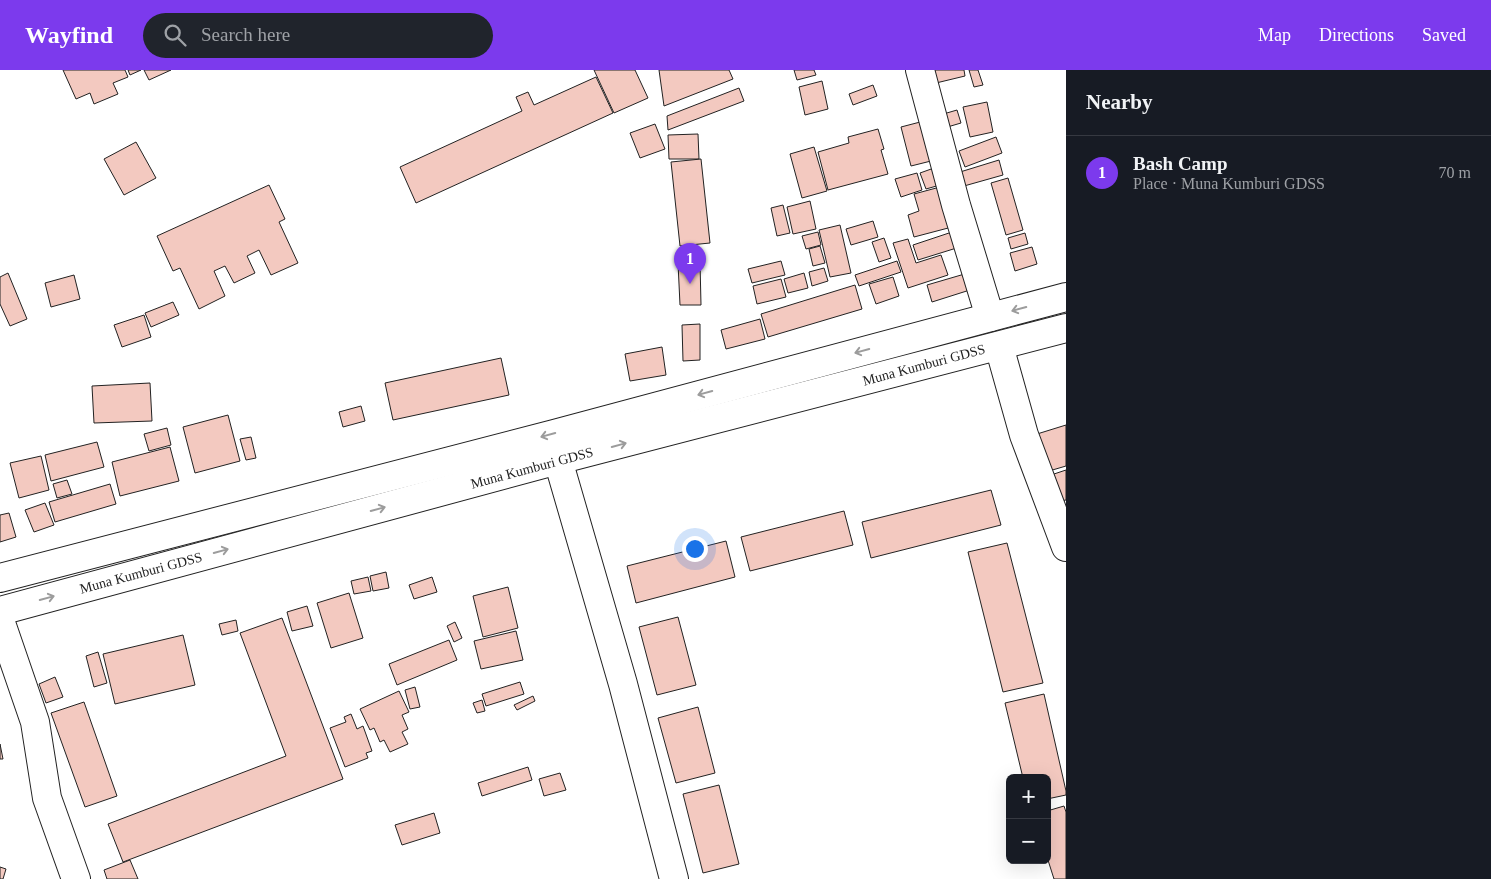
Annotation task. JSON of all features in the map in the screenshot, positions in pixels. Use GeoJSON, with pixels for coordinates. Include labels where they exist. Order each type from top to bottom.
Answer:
{"type":"FeatureCollection","features":[{"type":"Feature","properties":{"kind":"main road"},"geometry":{"type":"LineString","coordinates":[[920,70],[956,205],[990,317]]}},
{"type":"Feature","properties":{"kind":"main road","name":"Muna Kumburi GDSS"},"geometry":{"type":"LineString","coordinates":[[0,578],[564,431],[1066,297]]}},
{"type":"Feature","properties":{"kind":"main road","name":"Muna Kumburi GDSS"},"geometry":{"type":"LineString","coordinates":[[0,611],[558,460],[1066,328]]}},
{"type":"Feature","properties":{"kind":"main road"},"geometry":{"type":"LineString","coordinates":[[999,346],[1024,435],[1066,547]]}},
{"type":"Feature","properties":{"kind":"main road"},"geometry":{"type":"LineString","coordinates":[[558,460],[622,684],[674,879]]}},
{"type":"Feature","properties":{"kind":"main road"},"geometry":{"type":"LineString","coordinates":[[0,620],[35,722],[47,798],[76,879]]}},
{"type":"Feature","properties":{"kind":"building"},"geometry":{"type":"Polygon","coordinates":[[[63,70],[125,70],[128,77],[113,83],[118,94],[94,104],[90,93],[76,99],[63,70]]]}},
{"type":"Feature","properties":{"kind":"building"},"geometry":{"type":"Polygon","coordinates":[[[128,70],[141,70],[130,75],[128,70]]]}},
{"type":"Feature","properties":{"kind":"building"},"geometry":{"type":"Polygon","coordinates":[[[144,70],[171,70],[149,80],[144,70]]]}},
{"type":"Feature","properties":{"kind":"building"},"geometry":{"type":"Polygon","coordinates":[[[594,70],[635,70],[648,98],[614,113],[594,70]]]}},
{"type":"Feature","properties":{"kind":"building"},"geometry":{"type":"Polygon","coordinates":[[[659,70],[729,70],[733,79],[664,106],[659,70]]]}},
{"type":"Feature","properties":{"kind":"building"},"geometry":{"type":"Polygon","coordinates":[[[794,70],[814,70],[816,75],[797,80],[794,70]]]}},
{"type":"Feature","properties":{"kind":"building"},"geometry":{"type":"Polygon","coordinates":[[[933,70],[964,70],[965,76],[936,83],[933,70]]]}},
{"type":"Feature","properties":{"kind":"building"},"geometry":{"type":"Polygon","coordinates":[[[969,70],[978,70],[983,85],[974,87],[969,70]]]}},
{"type":"Feature","properties":{"kind":"building"},"geometry":{"type":"Polygon","coordinates":[[[596,77],[613,113],[416,203],[400,167],[522,111],[516,97],[528,92],[534,105],[596,77]]]}},
{"type":"Feature","properties":{"kind":"building"},"geometry":{"type":"Polygon","coordinates":[[[822,81],[828,109],[805,115],[799,87],[822,81]]]}},
{"type":"Feature","properties":{"kind":"building"},"geometry":{"type":"Polygon","coordinates":[[[873,85],[877,96],[853,105],[849,94],[873,85]]]}},
{"type":"Feature","properties":{"kind":"building"},"geometry":{"type":"Polygon","coordinates":[[[739,88],[744,101],[668,130],[667,116],[739,88]]]}},
{"type":"Feature","properties":{"kind":"building"},"geometry":{"type":"Polygon","coordinates":[[[987,102],[993,132],[970,137],[963,107],[987,102]]]}},
{"type":"Feature","properties":{"kind":"building"},"geometry":{"type":"Polygon","coordinates":[[[957,110],[961,123],[944,128],[940,115],[957,110]]]}},
{"type":"Feature","properties":{"kind":"building"},"geometry":{"type":"Polygon","coordinates":[[[924,121],[935,160],[911,166],[901,127],[924,121]]]}},
{"type":"Feature","properties":{"kind":"building"},"geometry":{"type":"Polygon","coordinates":[[[655,124],[665,149],[640,158],[630,133],[655,124]]]}},
{"type":"Feature","properties":{"kind":"building"},"geometry":{"type":"Polygon","coordinates":[[[878,129],[884,149],[881,150],[888,174],[828,190],[818,152],[849,143],[848,137],[878,129]]]}},
{"type":"Feature","properties":{"kind":"building"},"geometry":{"type":"Polygon","coordinates":[[[698,134],[699,159],[669,159],[668,135],[698,134]]]}},
{"type":"Feature","properties":{"kind":"building"},"geometry":{"type":"Polygon","coordinates":[[[996,137],[1002,153],[965,167],[959,151],[996,137]]]}},
{"type":"Feature","properties":{"kind":"building"},"geometry":{"type":"Polygon","coordinates":[[[136,142],[156,178],[124,195],[104,159],[136,142]]]}},
{"type":"Feature","properties":{"kind":"building"},"geometry":{"type":"Polygon","coordinates":[[[814,147],[827,191],[802,198],[790,154],[814,147]]]}},
{"type":"Feature","properties":{"kind":"building"},"geometry":{"type":"Polygon","coordinates":[[[701,159],[710,243],[680,246],[671,162],[701,159]]]}},
{"type":"Feature","properties":{"kind":"building"},"geometry":{"type":"Polygon","coordinates":[[[999,160],[1003,175],[964,186],[960,172],[999,160]]]}},
{"type":"Feature","properties":{"kind":"building"},"geometry":{"type":"Polygon","coordinates":[[[934,168],[940,185],[926,189],[920,173],[934,168]]]}},
{"type":"Feature","properties":{"kind":"building"},"geometry":{"type":"Polygon","coordinates":[[[917,173],[922,190],[901,197],[895,179],[917,173]]]}},
{"type":"Feature","properties":{"kind":"building"},"geometry":{"type":"Polygon","coordinates":[[[1008,178],[1023,230],[1006,235],[991,183],[1008,178]]]}},
{"type":"Feature","properties":{"kind":"building"},"geometry":{"type":"Polygon","coordinates":[[[269,185],[285,219],[279,222],[298,263],[271,275],[259,250],[247,256],[255,273],[234,283],[225,266],[214,271],[225,296],[199,309],[180,268],[173,271],[157,236],[269,185]]]}},
{"type":"Feature","properties":{"kind":"building"},"geometry":{"type":"Polygon","coordinates":[[[940,187],[952,227],[914,237],[908,215],[919,211],[914,194],[940,187]]]}},
{"type":"Feature","properties":{"kind":"building"},"geometry":{"type":"Polygon","coordinates":[[[810,201],[816,229],[793,234],[787,207],[810,201]]]}},
{"type":"Feature","properties":{"kind":"building"},"geometry":{"type":"Polygon","coordinates":[[[783,205],[790,233],[777,236],[771,208],[783,205]]]}},
{"type":"Feature","properties":{"kind":"building"},"geometry":{"type":"Polygon","coordinates":[[[873,221],[878,237],[851,245],[846,229],[873,221]]]}},
{"type":"Feature","properties":{"kind":"building"},"geometry":{"type":"Polygon","coordinates":[[[840,225],[851,273],[830,277],[819,230],[840,225]]]}},
{"type":"Feature","properties":{"kind":"building"},"geometry":{"type":"Polygon","coordinates":[[[958,230],[963,246],[918,260],[913,245],[958,230]]]}},
{"type":"Feature","properties":{"kind":"building"},"geometry":{"type":"Polygon","coordinates":[[[818,232],[821,245],[806,249],[802,236],[818,232]]]}},
{"type":"Feature","properties":{"kind":"building"},"geometry":{"type":"Polygon","coordinates":[[[1025,233],[1028,244],[1011,249],[1008,238],[1025,233]]]}},
{"type":"Feature","properties":{"kind":"building"},"geometry":{"type":"Polygon","coordinates":[[[884,238],[891,258],[879,262],[872,242],[884,238]]]}},
{"type":"Feature","properties":{"kind":"building"},"geometry":{"type":"Polygon","coordinates":[[[908,239],[916,263],[941,255],[948,275],[908,288],[893,243],[908,239]]]}},
{"type":"Feature","properties":{"kind":"building"},"geometry":{"type":"Polygon","coordinates":[[[820,246],[825,263],[813,266],[809,249],[820,246]]]}},
{"type":"Feature","properties":{"kind":"building"},"geometry":{"type":"Polygon","coordinates":[[[1032,247],[1037,264],[1015,271],[1010,253],[1032,247]]]}},
{"type":"Feature","properties":{"kind":"building"},"geometry":{"type":"Polygon","coordinates":[[[781,261],[785,275],[752,283],[748,269],[781,261]]]}},
{"type":"Feature","properties":{"kind":"building"},"geometry":{"type":"Polygon","coordinates":[[[897,261],[901,272],[859,286],[855,275],[897,261]]]}},
{"type":"Feature","properties":{"kind":"building"},"geometry":{"type":"Polygon","coordinates":[[[700,262],[701,305],[680,305],[678,263],[700,262]]]}},
{"type":"Feature","properties":{"kind":"building"},"geometry":{"type":"Polygon","coordinates":[[[824,268],[828,281],[812,286],[809,272],[824,268]]]}},
{"type":"Feature","properties":{"kind":"building"},"geometry":{"type":"Polygon","coordinates":[[[8,273],[27,319],[10,326],[0,304],[0,277],[8,273]]]}},
{"type":"Feature","properties":{"kind":"building"},"geometry":{"type":"Polygon","coordinates":[[[804,273],[808,288],[788,293],[784,279],[804,273]]]}},
{"type":"Feature","properties":{"kind":"building"},"geometry":{"type":"Polygon","coordinates":[[[968,273],[973,289],[932,302],[927,285],[968,273]]]}},
{"type":"Feature","properties":{"kind":"building"},"geometry":{"type":"Polygon","coordinates":[[[74,275],[80,299],[51,307],[45,283],[74,275]]]}},
{"type":"Feature","properties":{"kind":"building"},"geometry":{"type":"Polygon","coordinates":[[[893,277],[899,296],[876,304],[869,284],[893,277]]]}},
{"type":"Feature","properties":{"kind":"building"},"geometry":{"type":"Polygon","coordinates":[[[781,279],[786,297],[757,304],[753,286],[781,279]]]}},
{"type":"Feature","properties":{"kind":"building"},"geometry":{"type":"Polygon","coordinates":[[[855,285],[862,309],[768,337],[761,314],[855,285]]]}},
{"type":"Feature","properties":{"kind":"building"},"geometry":{"type":"Polygon","coordinates":[[[173,302],[179,315],[151,327],[145,313],[173,302]]]}},
{"type":"Feature","properties":{"kind":"building"},"geometry":{"type":"Polygon","coordinates":[[[144,315],[151,337],[122,347],[114,325],[144,315]]]}},
{"type":"Feature","properties":{"kind":"building"},"geometry":{"type":"Polygon","coordinates":[[[760,319],[765,339],[726,349],[721,330],[760,319]]]}},
{"type":"Feature","properties":{"kind":"building"},"geometry":{"type":"Polygon","coordinates":[[[700,324],[700,360],[683,361],[682,325],[700,324]]]}},
{"type":"Feature","properties":{"kind":"building"},"geometry":{"type":"Polygon","coordinates":[[[662,347],[666,375],[630,381],[625,354],[662,347]]]}},
{"type":"Feature","properties":{"kind":"building"},"geometry":{"type":"Polygon","coordinates":[[[501,358],[509,395],[393,420],[385,383],[501,358]]]}},
{"type":"Feature","properties":{"kind":"building"},"geometry":{"type":"Polygon","coordinates":[[[150,383],[152,421],[94,423],[92,386],[150,383]]]}},
{"type":"Feature","properties":{"kind":"building"},"geometry":{"type":"Polygon","coordinates":[[[361,406],[365,421],[343,427],[339,412],[361,406]]]}},
{"type":"Feature","properties":{"kind":"building"},"geometry":{"type":"Polygon","coordinates":[[[228,415],[240,461],[195,473],[183,427],[228,415]]]}},
{"type":"Feature","properties":{"kind":"building"},"geometry":{"type":"Polygon","coordinates":[[[1066,425],[1066,466],[1049,471],[1037,434],[1066,425]]]}},
{"type":"Feature","properties":{"kind":"building"},"geometry":{"type":"Polygon","coordinates":[[[167,428],[171,445],[149,451],[144,434],[167,428]]]}},
{"type":"Feature","properties":{"kind":"building"},"geometry":{"type":"Polygon","coordinates":[[[251,437],[256,458],[246,460],[240,439],[251,437]]]}},
{"type":"Feature","properties":{"kind":"building"},"geometry":{"type":"Polygon","coordinates":[[[97,442],[104,467],[51,481],[45,455],[97,442]]]}},
{"type":"Feature","properties":{"kind":"building"},"geometry":{"type":"Polygon","coordinates":[[[170,447],[179,481],[120,496],[112,462],[170,447]]]}},
{"type":"Feature","properties":{"kind":"building"},"geometry":{"type":"Polygon","coordinates":[[[41,456],[49,490],[19,498],[10,463],[41,456]]]}},
{"type":"Feature","properties":{"kind":"building"},"geometry":{"type":"Polygon","coordinates":[[[1066,470],[1066,500],[1061,501],[1051,475],[1066,470]]]}},
{"type":"Feature","properties":{"kind":"building"},"geometry":{"type":"Polygon","coordinates":[[[67,480],[72,494],[57,498],[53,484],[67,480]]]}},
{"type":"Feature","properties":{"kind":"building"},"geometry":{"type":"Polygon","coordinates":[[[110,484],[116,504],[55,522],[49,502],[110,484]]]}},
{"type":"Feature","properties":{"kind":"building"},"geometry":{"type":"Polygon","coordinates":[[[991,490],[1001,525],[871,558],[862,522],[991,490]]]}},
{"type":"Feature","properties":{"kind":"building"},"geometry":{"type":"Polygon","coordinates":[[[45,503],[54,525],[34,532],[25,510],[45,503]]]}},
{"type":"Feature","properties":{"kind":"building"},"geometry":{"type":"Polygon","coordinates":[[[844,511],[853,545],[750,571],[741,537],[844,511]]]}},
{"type":"Feature","properties":{"kind":"building"},"geometry":{"type":"Polygon","coordinates":[[[9,513],[16,537],[0,542],[0,515],[9,513]]]}},
{"type":"Feature","properties":{"kind":"building"},"geometry":{"type":"Polygon","coordinates":[[[726,541],[735,577],[636,603],[627,566],[726,541]]]}},
{"type":"Feature","properties":{"kind":"building"},"geometry":{"type":"Polygon","coordinates":[[[1007,543],[1043,683],[1003,692],[968,552],[1007,543]]]}},
{"type":"Feature","properties":{"kind":"building"},"geometry":{"type":"Polygon","coordinates":[[[386,572],[389,588],[373,591],[370,576],[386,572]]]}},
{"type":"Feature","properties":{"kind":"building"},"geometry":{"type":"Polygon","coordinates":[[[368,577],[371,591],[354,594],[351,581],[368,577]]]}},
{"type":"Feature","properties":{"kind":"building"},"geometry":{"type":"Polygon","coordinates":[[[432,577],[437,592],[414,599],[409,585],[432,577]]]}},
{"type":"Feature","properties":{"kind":"building"},"geometry":{"type":"Polygon","coordinates":[[[508,587],[518,628],[483,637],[473,596],[508,587]]]}},
{"type":"Feature","properties":{"kind":"building"},"geometry":{"type":"Polygon","coordinates":[[[349,593],[363,638],[331,648],[317,603],[349,593]]]}},
{"type":"Feature","properties":{"kind":"building"},"geometry":{"type":"Polygon","coordinates":[[[307,606],[313,626],[292,631],[287,612],[307,606]]]}},
{"type":"Feature","properties":{"kind":"building"},"geometry":{"type":"Polygon","coordinates":[[[678,617],[696,685],[657,695],[639,627],[678,617]]]}},
{"type":"Feature","properties":{"kind":"building"},"geometry":{"type":"Polygon","coordinates":[[[282,618],[343,779],[123,862],[108,824],[286,756],[240,633],[282,618]]]}},
{"type":"Feature","properties":{"kind":"building"},"geometry":{"type":"Polygon","coordinates":[[[236,620],[238,631],[222,635],[219,624],[236,620]]]}},
{"type":"Feature","properties":{"kind":"building"},"geometry":{"type":"Polygon","coordinates":[[[455,622],[462,638],[454,642],[447,626],[455,622]]]}},
{"type":"Feature","properties":{"kind":"building"},"geometry":{"type":"Polygon","coordinates":[[[516,631],[523,660],[481,669],[474,641],[516,631]]]}},
{"type":"Feature","properties":{"kind":"building"},"geometry":{"type":"Polygon","coordinates":[[[183,635],[195,685],[115,704],[103,654],[183,635]]]}},
{"type":"Feature","properties":{"kind":"building"},"geometry":{"type":"Polygon","coordinates":[[[449,640],[457,660],[397,685],[389,664],[449,640]]]}},
{"type":"Feature","properties":{"kind":"building"},"geometry":{"type":"Polygon","coordinates":[[[98,652],[107,683],[94,687],[86,656],[98,652]]]}},
{"type":"Feature","properties":{"kind":"building"},"geometry":{"type":"Polygon","coordinates":[[[55,677],[63,697],[46,703],[39,684],[55,677]]]}},
{"type":"Feature","properties":{"kind":"building"},"geometry":{"type":"Polygon","coordinates":[[[520,682],[524,694],[486,706],[482,694],[520,682]]]}},
{"type":"Feature","properties":{"kind":"building"},"geometry":{"type":"Polygon","coordinates":[[[415,687],[420,707],[410,709],[405,690],[415,687]]]}},
{"type":"Feature","properties":{"kind":"building"},"geometry":{"type":"Polygon","coordinates":[[[399,691],[409,712],[402,715],[408,729],[402,732],[408,744],[390,752],[384,740],[380,742],[374,728],[370,730],[360,709],[399,691]]]}},
{"type":"Feature","properties":{"kind":"building"},"geometry":{"type":"Polygon","coordinates":[[[1044,694],[1066,795],[1051,798],[1051,774],[1022,774],[1005,703],[1044,694]]]}},
{"type":"Feature","properties":{"kind":"building"},"geometry":{"type":"Polygon","coordinates":[[[533,696],[535,701],[517,710],[514,705],[533,696]]]}},
{"type":"Feature","properties":{"kind":"building"},"geometry":{"type":"Polygon","coordinates":[[[482,700],[485,711],[477,713],[473,703],[482,700]]]}},
{"type":"Feature","properties":{"kind":"building"},"geometry":{"type":"Polygon","coordinates":[[[84,702],[117,796],[85,807],[51,713],[84,702]]]}},
{"type":"Feature","properties":{"kind":"building"},"geometry":{"type":"Polygon","coordinates":[[[698,707],[715,773],[676,783],[658,718],[698,707]]]}},
{"type":"Feature","properties":{"kind":"building"},"geometry":{"type":"Polygon","coordinates":[[[351,714],[357,729],[363,726],[372,751],[366,753],[368,758],[345,767],[330,728],[346,722],[344,717],[351,714]]]}},
{"type":"Feature","properties":{"kind":"building"},"geometry":{"type":"Polygon","coordinates":[[[0,744],[3,759],[0,759],[0,744]]]}},
{"type":"Feature","properties":{"kind":"building"},"geometry":{"type":"Polygon","coordinates":[[[528,767],[532,780],[482,796],[478,783],[528,767]]]}},
{"type":"Feature","properties":{"kind":"building"},"geometry":{"type":"Polygon","coordinates":[[[560,773],[566,790],[544,796],[539,779],[560,773]]]}},
{"type":"Feature","properties":{"kind":"building"},"geometry":{"type":"Polygon","coordinates":[[[719,785],[739,864],[703,873],[683,794],[719,785]]]}},
{"type":"Feature","properties":{"kind":"building"},"geometry":{"type":"Polygon","coordinates":[[[1064,806],[1066,812],[1066,879],[1054,879],[1049,864],[1051,864],[1051,810],[1064,806]]]}},
{"type":"Feature","properties":{"kind":"building"},"geometry":{"type":"Polygon","coordinates":[[[434,813],[440,833],[402,845],[395,825],[434,813]]]}},
{"type":"Feature","properties":{"kind":"building"},"geometry":{"type":"Polygon","coordinates":[[[130,860],[138,879],[107,879],[104,870],[130,860]]]}},
{"type":"Feature","properties":{"kind":"building"},"geometry":{"type":"Polygon","coordinates":[[[0,867],[6,869],[3,879],[0,879],[0,867]]]}},
{"type":"Feature","properties":{"kind":"place","name":"Bash Camp"},"geometry":{"type":"Point","coordinates":[690,284]}}]}
